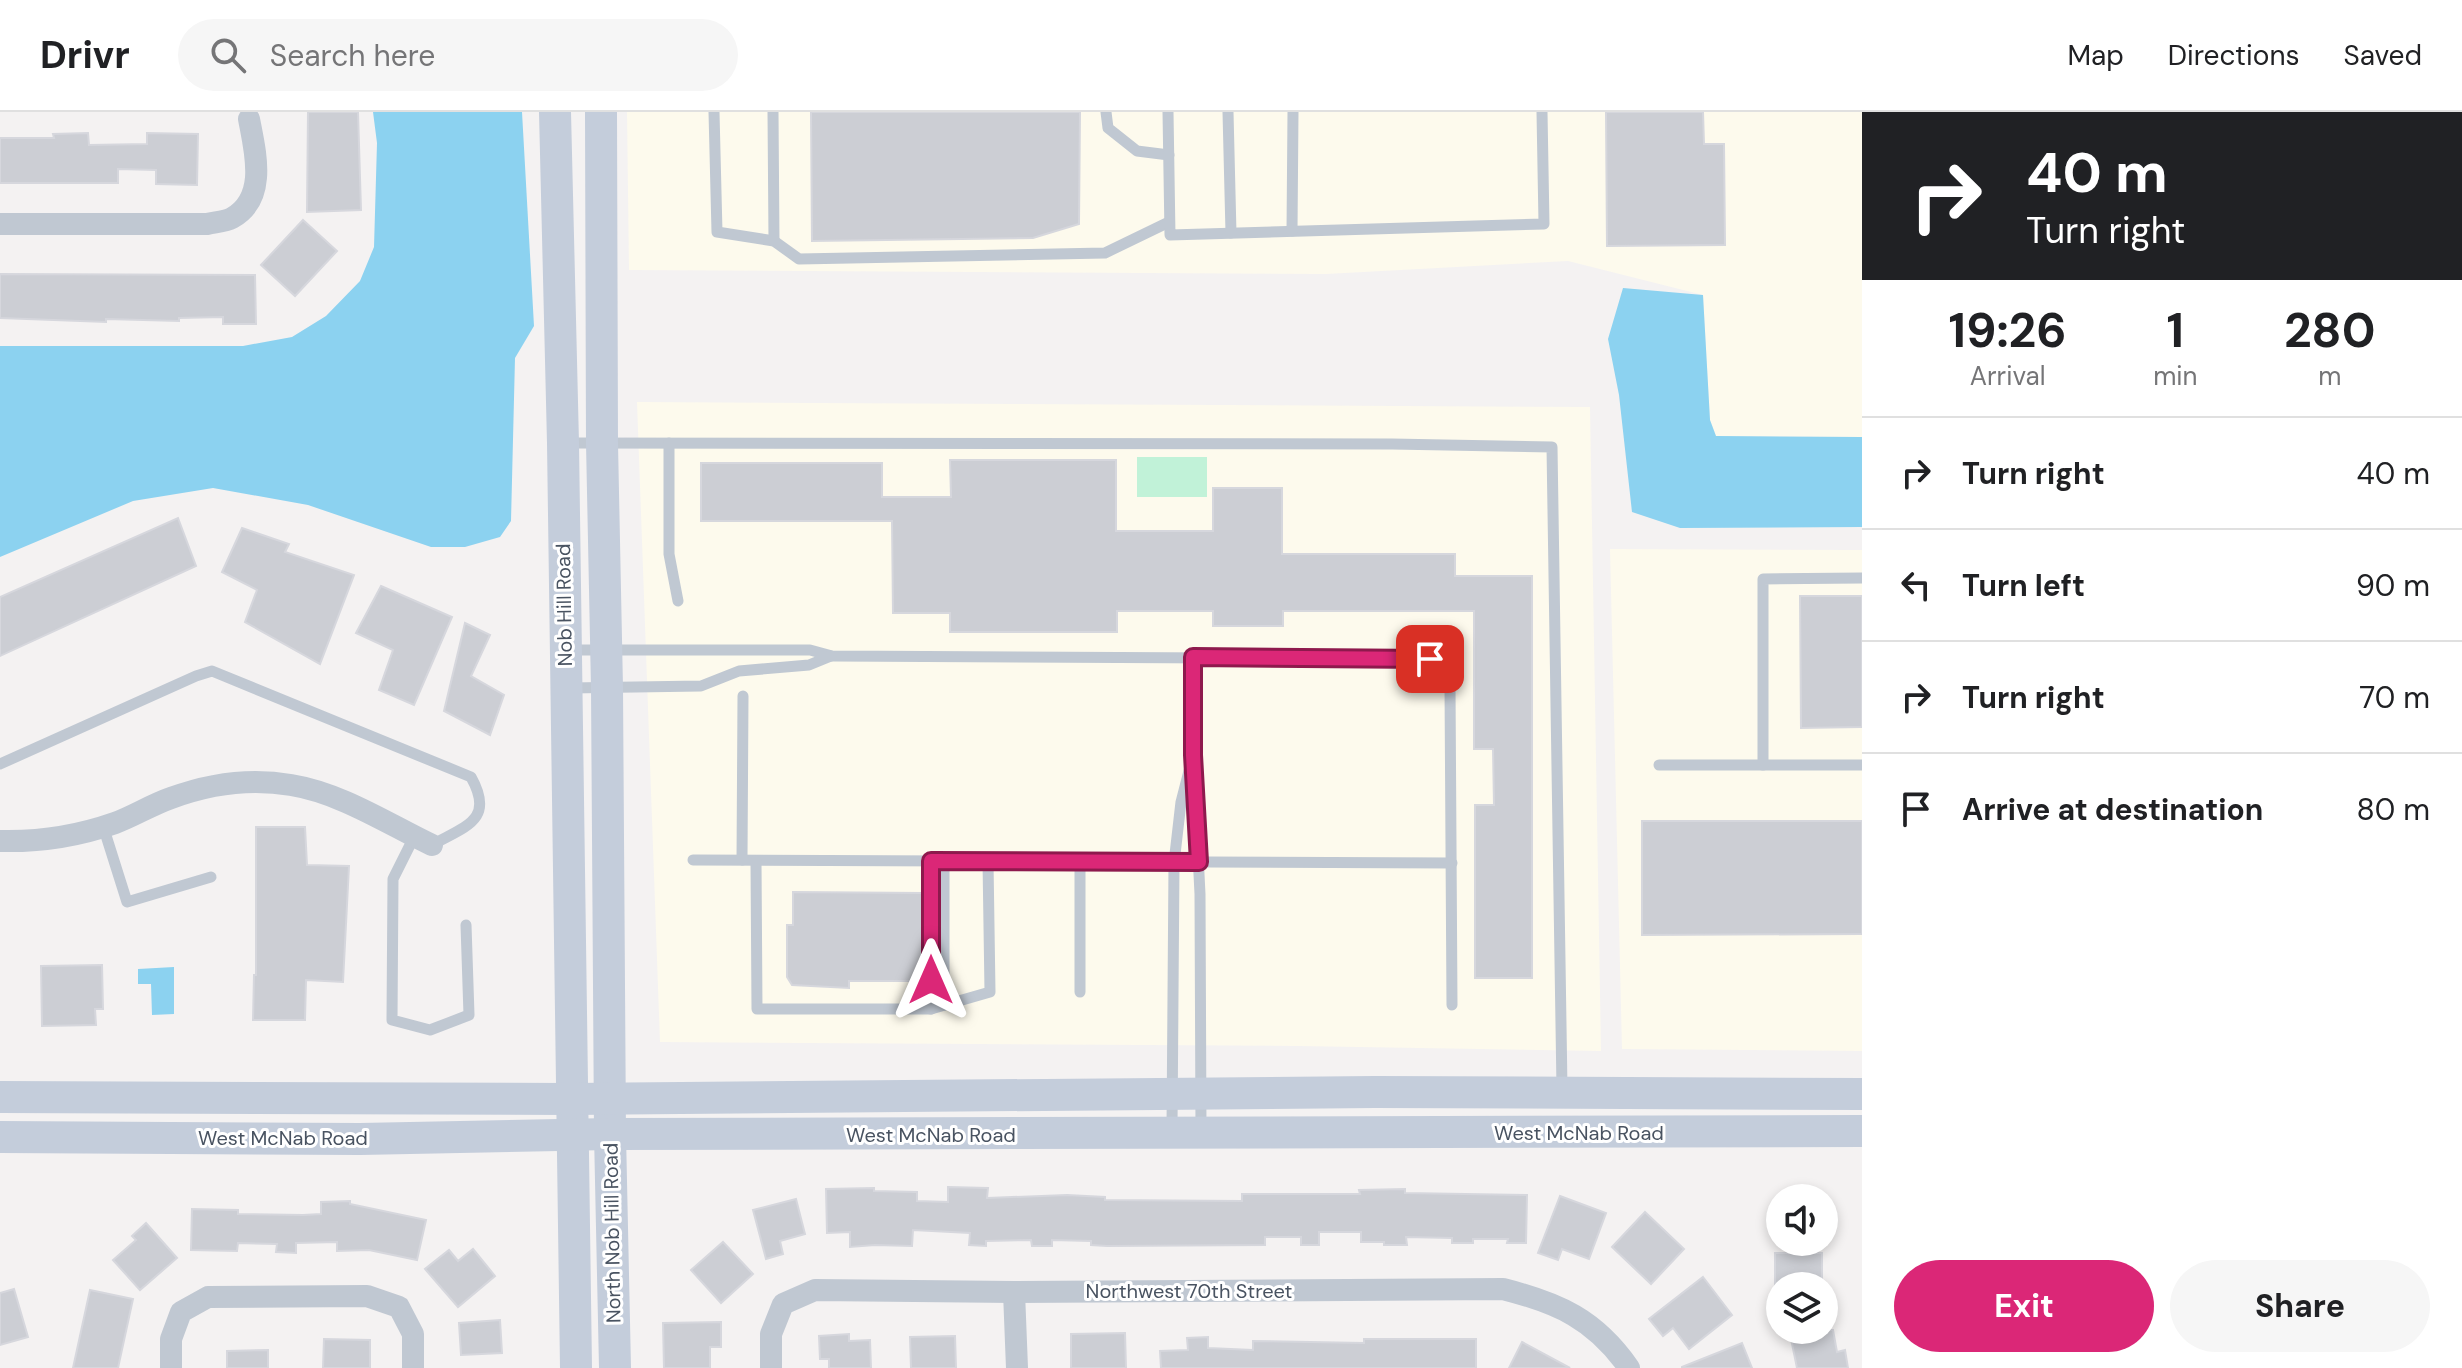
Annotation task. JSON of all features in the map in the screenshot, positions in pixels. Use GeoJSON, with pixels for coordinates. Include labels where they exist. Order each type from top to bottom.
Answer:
{"type":"FeatureCollection","features":[{"type":"Feature","properties":{"kind":"main road","name":"Nob Hill Road"},"geometry":{"type":"LineString","coordinates":[[555,112],[573,1135]]}},
{"type":"Feature","properties":{"kind":"main road","name":"Nob Hill Road"},"geometry":{"type":"LineString","coordinates":[[601,112],[610,1098]]}},
{"type":"Feature","properties":{"kind":"main road","name":"West McNab Road"},"geometry":{"type":"LineString","coordinates":[[0,1097],[571,1099],[1187,1094],[1862,1094]]}},
{"type":"Feature","properties":{"kind":"main road","name":"North Nob Hill Road"},"geometry":{"type":"LineString","coordinates":[[610,1098],[615,1368]]}},
{"type":"Feature","properties":{"kind":"main road","name":"West McNab Road"},"geometry":{"type":"LineString","coordinates":[[0,1137],[360,1139],[610,1134],[1653,1134],[1862,1131]]}},
{"type":"Feature","properties":{"kind":"main road","name":"North Nob Hill Road"},"geometry":{"type":"LineString","coordinates":[[573,1135],[576,1368]]}},
{"type":"Feature","properties":{"kind":"street"},"geometry":{"type":"LineString","coordinates":[[0,224],[207,224],[231,219],[244,207],[256,184],[258,162],[249,119]]}},
{"type":"Feature","properties":{"kind":"street"},"geometry":{"type":"LineString","coordinates":[[0,841],[25,842],[72,835],[103,826],[170,798],[211,787],[253,781],[293,785],[332,797],[423,841]]}},
{"type":"Feature","properties":{"kind":"street","name":"Northwest 70th Street"},"geometry":{"type":"LineString","coordinates":[[771,1368],[771,1334],[783,1304],[815,1290],[1503,1289],[1548,1301],[1590,1324],[1629,1368]]}},
{"type":"Feature","properties":{"kind":"street"},"geometry":{"type":"LineString","coordinates":[[1014,1292],[1017,1368]]}},
{"type":"Feature","properties":{"kind":"street"},"geometry":{"type":"LineString","coordinates":[[171,1368],[171,1339],[181,1312],[208,1297],[367,1296],[399,1307],[413,1334],[413,1368]]}},
{"type":"Feature","properties":{"kind":"lane"},"geometry":{"type":"LineString","coordinates":[[714,112],[717,232],[774,241],[799,259],[1105,253],[1169,222]]}},
{"type":"Feature","properties":{"kind":"lane"},"geometry":{"type":"LineString","coordinates":[[773,112],[774,241]]}},
{"type":"Feature","properties":{"kind":"lane"},"geometry":{"type":"LineString","coordinates":[[1106,112],[1108,128],[1137,151],[1169,155]]}},
{"type":"Feature","properties":{"kind":"lane"},"geometry":{"type":"LineString","coordinates":[[1168,112],[1170,235],[1544,224],[1542,112]]}},
{"type":"Feature","properties":{"kind":"lane"},"geometry":{"type":"LineString","coordinates":[[1228,112],[1231,233]]}},
{"type":"Feature","properties":{"kind":"lane"},"geometry":{"type":"LineString","coordinates":[[1292,231],[1293,112]]}},
{"type":"Feature","properties":{"kind":"lane"},"geometry":{"type":"LineString","coordinates":[[563,443],[1552,447],[1562,1094]]}},
{"type":"Feature","properties":{"kind":"lane"},"geometry":{"type":"LineString","coordinates":[[669,443],[669,554],[678,601]]}},
{"type":"Feature","properties":{"kind":"lane"},"geometry":{"type":"LineString","coordinates":[[1763,765],[1763,579],[1862,578]]}},
{"type":"Feature","properties":{"kind":"lane"},"geometry":{"type":"LineString","coordinates":[[565,650],[810,650],[832,656],[1430,659],[1447,674],[1450,686],[1452,1005]]}},
{"type":"Feature","properties":{"kind":"lane"},"geometry":{"type":"LineString","coordinates":[[566,688],[701,686],[739,671],[809,665],[832,656]]}},
{"type":"Feature","properties":{"kind":"lane"},"geometry":{"type":"LineString","coordinates":[[1187,1133],[1199,862],[1193,755],[1193,657]]}},
{"type":"Feature","properties":{"kind":"lane"},"geometry":{"type":"LineString","coordinates":[[0,764],[212,671],[471,777],[479,791],[481,807],[471,823],[423,841],[393,879],[392,1020],[430,1030],[469,1015],[466,925]]}},
{"type":"Feature","properties":{"kind":"lane"},"geometry":{"type":"LineString","coordinates":[[742,860],[743,696]]}},
{"type":"Feature","properties":{"kind":"lane"},"geometry":{"type":"LineString","coordinates":[[1187,1133],[1174,863],[1181,802],[1193,755]]}},
{"type":"Feature","properties":{"kind":"lane"},"geometry":{"type":"LineString","coordinates":[[1659,765],[1862,765]]}},
{"type":"Feature","properties":{"kind":"lane"},"geometry":{"type":"LineString","coordinates":[[103,826],[127,902],[211,877]]}},
{"type":"Feature","properties":{"kind":"lane"},"geometry":{"type":"LineString","coordinates":[[693,860],[1452,863]]}},
{"type":"Feature","properties":{"kind":"lane"},"geometry":{"type":"LineString","coordinates":[[756,861],[757,1009],[931,1009],[990,992],[988,861]]}},
{"type":"Feature","properties":{"kind":"lane"},"geometry":{"type":"LineString","coordinates":[[931,861],[931,1009]]}},
{"type":"Feature","properties":{"kind":"lane"},"geometry":{"type":"LineString","coordinates":[[944,861],[944,1005]]}},
{"type":"Feature","properties":{"kind":"lane"},"geometry":{"type":"LineString","coordinates":[[1080,862],[1080,992]]}},
{"type":"Feature","properties":{"kind":"shaded area"},"geometry":{"type":"Polygon","coordinates":[[[627,112],[1862,112],[1862,437],[1716,436],[1710,420],[1703,295],[1568,261],[1326,274],[629,270],[627,112]]]}},
{"type":"Feature","properties":{"kind":"shaded area"},"geometry":{"type":"Polygon","coordinates":[[[637,402],[1590,407],[1601,1051],[660,1042],[637,402]]]}},
{"type":"Feature","properties":{"kind":"shaded area"},"geometry":{"type":"Polygon","coordinates":[[[1610,549],[1862,550],[1862,1051],[1622,1049],[1610,549]]]}},
{"type":"Feature","properties":{"kind":"green space"},"geometry":{"type":"Polygon","coordinates":[[[1137,457],[1207,457],[1207,497],[1137,497],[1137,457]]]}},
{"type":"Feature","properties":{"kind":"water"},"geometry":{"type":"Polygon","coordinates":[[[373,112],[522,112],[534,326],[515,358],[511,521],[500,537],[465,547],[431,547],[308,505],[213,488],[133,501],[0,557],[0,346],[243,346],[292,337],[326,316],[360,281],[374,247],[377,143],[373,112]]]}},
{"type":"Feature","properties":{"kind":"water"},"geometry":{"type":"Polygon","coordinates":[[[1623,288],[1703,295],[1710,420],[1716,436],[1862,437],[1862,527],[1680,528],[1632,512],[1619,395],[1608,339],[1623,288]]]}},
{"type":"Feature","properties":{"kind":"water"},"geometry":{"type":"Polygon","coordinates":[[[174,967],[174,1014],[152,1015],[151,984],[138,984],[138,969],[174,967]]]}},
{"type":"Feature","properties":{"kind":"building"},"geometry":{"type":"Polygon","coordinates":[[[308,112],[358,112],[361,210],[307,212],[308,112]]]}},
{"type":"Feature","properties":{"kind":"building"},"geometry":{"type":"Polygon","coordinates":[[[811,112],[1080,112],[1079,224],[1033,238],[812,241],[811,112]]]}},
{"type":"Feature","properties":{"kind":"building"},"geometry":{"type":"Polygon","coordinates":[[[1606,112],[1703,112],[1704,144],[1724,144],[1725,245],[1607,246],[1606,112]]]}},
{"type":"Feature","properties":{"kind":"building"},"geometry":{"type":"Polygon","coordinates":[[[88,133],[89,145],[147,144],[147,133],[198,134],[197,185],[156,184],[156,170],[118,169],[118,183],[0,183],[0,138],[54,138],[53,134],[88,133]]]}},
{"type":"Feature","properties":{"kind":"building"},"geometry":{"type":"Polygon","coordinates":[[[303,220],[337,251],[295,296],[261,265],[303,220]]]}},
{"type":"Feature","properties":{"kind":"building"},"geometry":{"type":"Polygon","coordinates":[[[0,274],[255,275],[256,324],[223,324],[223,317],[179,318],[179,321],[106,319],[106,322],[0,318],[0,274]]]}},
{"type":"Feature","properties":{"kind":"building"},"geometry":{"type":"Polygon","coordinates":[[[950,460],[1116,460],[1116,531],[1213,531],[1213,488],[1282,488],[1282,554],[1455,554],[1455,576],[1532,576],[1532,978],[1475,978],[1475,805],[1494,805],[1493,749],[1474,749],[1474,611],[1283,611],[1283,626],[1213,626],[1213,611],[1117,611],[1117,632],[950,632],[950,613],[893,613],[892,521],[701,521],[701,463],[882,463],[882,497],[951,497],[950,460]]]}},
{"type":"Feature","properties":{"kind":"building"},"geometry":{"type":"Polygon","coordinates":[[[178,518],[196,566],[0,656],[0,597],[178,518]]]}},
{"type":"Feature","properties":{"kind":"building"},"geometry":{"type":"Polygon","coordinates":[[[242,528],[289,544],[285,552],[354,575],[320,664],[245,622],[257,590],[222,572],[242,528]]]}},
{"type":"Feature","properties":{"kind":"building"},"geometry":{"type":"Polygon","coordinates":[[[381,586],[452,617],[414,705],[379,690],[393,650],[356,633],[381,586]]]}},
{"type":"Feature","properties":{"kind":"building"},"geometry":{"type":"Polygon","coordinates":[[[1800,596],[1862,596],[1862,727],[1801,728],[1800,596]]]}},
{"type":"Feature","properties":{"kind":"building"},"geometry":{"type":"Polygon","coordinates":[[[465,623],[490,635],[471,676],[504,695],[490,735],[444,711],[465,623]]]}},
{"type":"Feature","properties":{"kind":"building"},"geometry":{"type":"Polygon","coordinates":[[[1642,821],[1862,821],[1862,934],[1642,935],[1642,821]]]}},
{"type":"Feature","properties":{"kind":"building"},"geometry":{"type":"Polygon","coordinates":[[[256,827],[305,827],[307,865],[349,866],[343,982],[306,980],[305,1020],[253,1020],[256,827]]]}},
{"type":"Feature","properties":{"kind":"building"},"geometry":{"type":"Polygon","coordinates":[[[793,892],[922,893],[922,981],[849,981],[849,988],[792,985],[787,977],[787,925],[793,925],[793,892]]]}},
{"type":"Feature","properties":{"kind":"building"},"geometry":{"type":"Polygon","coordinates":[[[102,965],[103,1009],[95,1009],[96,1025],[42,1026],[41,966],[102,965]]]}},
{"type":"Feature","properties":{"kind":"building"},"geometry":{"type":"Polygon","coordinates":[[[948,1187],[988,1188],[987,1198],[1067,1195],[1105,1197],[1105,1200],[1242,1201],[1242,1194],[1360,1194],[1359,1190],[1405,1189],[1405,1193],[1527,1195],[1526,1243],[1507,1243],[1508,1239],[1473,1239],[1473,1243],[1452,1243],[1452,1238],[1406,1237],[1407,1245],[1384,1245],[1384,1242],[1361,1242],[1361,1232],[1319,1232],[1319,1245],[1301,1245],[1301,1237],[1265,1237],[1265,1245],[1107,1246],[1091,1245],[1091,1241],[1052,1240],[1052,1246],[1032,1246],[1031,1240],[986,1241],[986,1246],[969,1245],[970,1233],[913,1230],[912,1246],[850,1247],[850,1232],[827,1233],[826,1189],[874,1188],[874,1191],[917,1192],[917,1201],[948,1202],[948,1187]]]}},
{"type":"Feature","properties":{"kind":"building"},"geometry":{"type":"Polygon","coordinates":[[[1560,1196],[1606,1213],[1589,1259],[1562,1249],[1558,1260],[1538,1253],[1560,1196]]]}},
{"type":"Feature","properties":{"kind":"building"},"geometry":{"type":"Polygon","coordinates":[[[796,1199],[805,1234],[780,1241],[783,1254],[766,1259],[753,1210],[796,1199]]]}},
{"type":"Feature","properties":{"kind":"building"},"geometry":{"type":"Polygon","coordinates":[[[350,1201],[350,1204],[426,1220],[417,1260],[369,1250],[337,1251],[337,1242],[296,1243],[296,1253],[276,1252],[277,1244],[238,1243],[237,1251],[191,1250],[192,1209],[238,1210],[238,1214],[303,1215],[321,1214],[321,1202],[350,1201]]]}},
{"type":"Feature","properties":{"kind":"building"},"geometry":{"type":"Polygon","coordinates":[[[1645,1212],[1684,1249],[1651,1284],[1612,1247],[1645,1212]]]}},
{"type":"Feature","properties":{"kind":"building"},"geometry":{"type":"Polygon","coordinates":[[[146,1223],[177,1258],[140,1290],[113,1260],[136,1240],[132,1236],[146,1223]]]}},
{"type":"Feature","properties":{"kind":"building"},"geometry":{"type":"Polygon","coordinates":[[[723,1242],[753,1274],[721,1303],[691,1270],[723,1242]]]}},
{"type":"Feature","properties":{"kind":"building"},"geometry":{"type":"Polygon","coordinates":[[[473,1249],[495,1276],[458,1307],[425,1269],[449,1250],[458,1261],[473,1249]]]}},
{"type":"Feature","properties":{"kind":"building"},"geometry":{"type":"Polygon","coordinates":[[[1775,1256],[1822,1256],[1822,1272],[1775,1272],[1775,1256]]]}},
{"type":"Feature","properties":{"kind":"building"},"geometry":{"type":"Polygon","coordinates":[[[1703,1277],[1732,1315],[1689,1349],[1673,1328],[1663,1336],[1649,1319],[1703,1277]]]}},
{"type":"Feature","properties":{"kind":"building"},"geometry":{"type":"Polygon","coordinates":[[[14,1289],[28,1337],[0,1345],[0,1293],[14,1289]]]}},
{"type":"Feature","properties":{"kind":"building"},"geometry":{"type":"Polygon","coordinates":[[[90,1290],[133,1299],[118,1368],[73,1368],[90,1290]]]}},
{"type":"Feature","properties":{"kind":"building"},"geometry":{"type":"Polygon","coordinates":[[[500,1320],[502,1353],[461,1355],[459,1323],[500,1320]]]}},
{"type":"Feature","properties":{"kind":"building"},"geometry":{"type":"Polygon","coordinates":[[[721,1322],[721,1347],[710,1347],[710,1368],[664,1368],[663,1323],[721,1322]]]}},
{"type":"Feature","properties":{"kind":"building"},"geometry":{"type":"Polygon","coordinates":[[[1125,1333],[1126,1368],[1071,1368],[1071,1334],[1125,1333]]]}},
{"type":"Feature","properties":{"kind":"building"},"geometry":{"type":"Polygon","coordinates":[[[849,1334],[849,1341],[870,1340],[871,1368],[829,1368],[829,1359],[820,1359],[819,1336],[849,1334]]]}},
{"type":"Feature","properties":{"kind":"building"},"geometry":{"type":"Polygon","coordinates":[[[955,1336],[956,1368],[911,1368],[910,1337],[955,1336]]]}},
{"type":"Feature","properties":{"kind":"building"},"geometry":{"type":"Polygon","coordinates":[[[1208,1337],[1208,1348],[1253,1350],[1253,1341],[1364,1343],[1364,1339],[1476,1339],[1476,1368],[1161,1368],[1160,1351],[1188,1350],[1187,1338],[1208,1337]]]}},
{"type":"Feature","properties":{"kind":"building"},"geometry":{"type":"Polygon","coordinates":[[[324,1339],[370,1340],[370,1368],[323,1368],[324,1339]]]}},
{"type":"Feature","properties":{"kind":"building"},"geometry":{"type":"Polygon","coordinates":[[[1522,1342],[1570,1368],[1509,1368],[1522,1342]]]}},
{"type":"Feature","properties":{"kind":"building"},"geometry":{"type":"Polygon","coordinates":[[[1742,1343],[1752,1368],[1682,1368],[1682,1367],[1742,1343]]]}},
{"type":"Feature","properties":{"kind":"building"},"geometry":{"type":"Polygon","coordinates":[[[1792,1344],[1836,1344],[1837,1352],[1845,1350],[1848,1368],[1797,1368],[1792,1344]]]}},
{"type":"Feature","properties":{"kind":"building"},"geometry":{"type":"Polygon","coordinates":[[[268,1350],[268,1368],[227,1368],[227,1351],[268,1350]]]}},
{"type":"Feature","properties":{"kind":"route"},"geometry":{"type":"LineString","coordinates":[[931,980],[931,861],[1199,862],[1193,755],[1193,657],[1430,659]]}}]}
